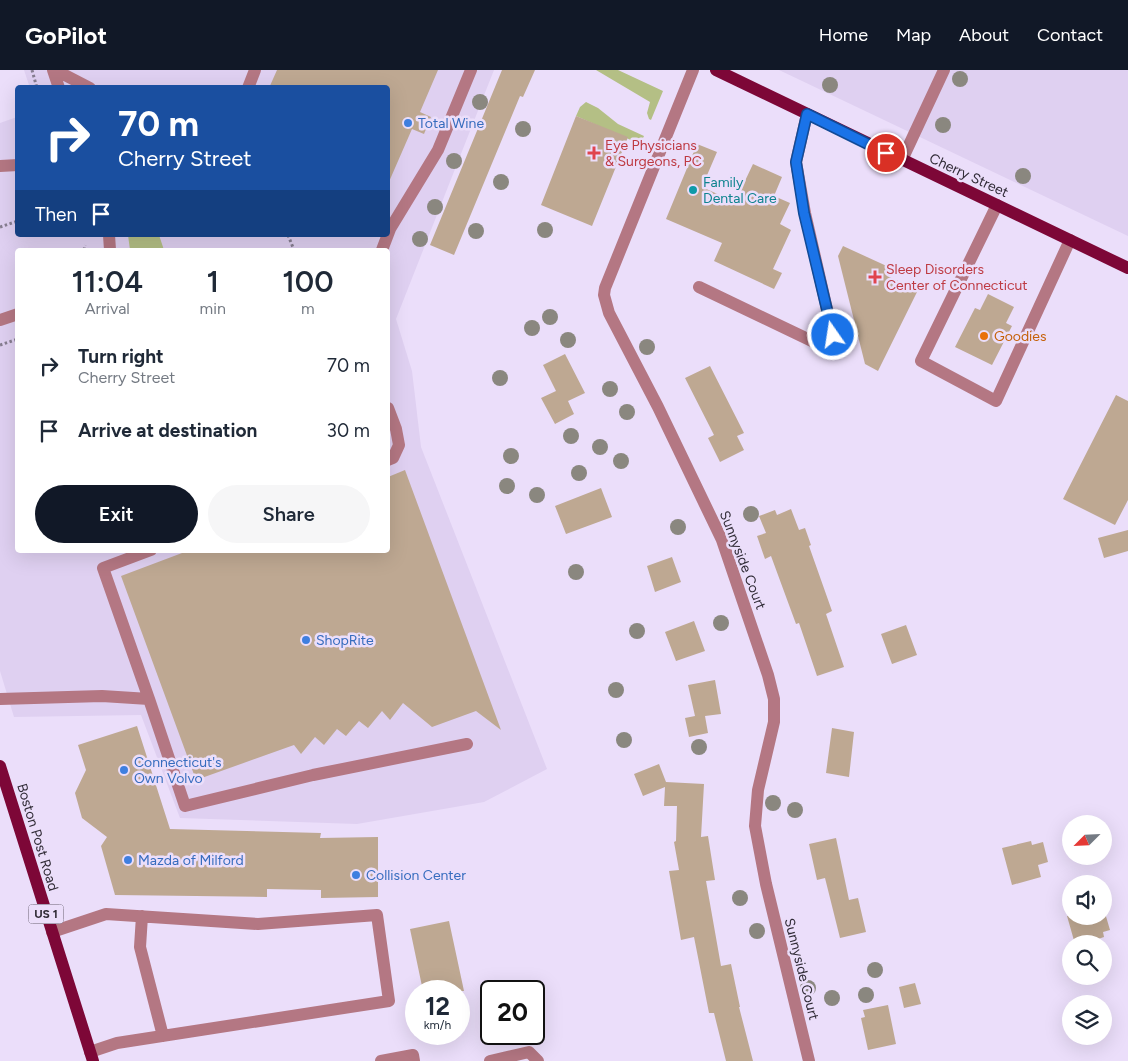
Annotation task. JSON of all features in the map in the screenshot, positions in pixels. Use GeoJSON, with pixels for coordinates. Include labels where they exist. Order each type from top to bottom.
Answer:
{"type":"FeatureCollection","features":[{"type":"Feature","properties":{"kind":"main road","name":"Cherry Street"},"geometry":{"type":"LineString","coordinates":[[716,70],[1128,268]]}},
{"type":"Feature","properties":{"kind":"main road","name":"Boston Post Road"},"geometry":{"type":"LineString","coordinates":[[0,766],[91,1056]]}},
{"type":"Feature","properties":{"kind":"street"},"geometry":{"type":"LineString","coordinates":[[54,70],[58,85]]}},
{"type":"Feature","properties":{"kind":"street"},"geometry":{"type":"LineString","coordinates":[[54,70],[84,85]]}},
{"type":"Feature","properties":{"kind":"street"},"geometry":{"type":"LineString","coordinates":[[249,85],[255,70]]}},
{"type":"Feature","properties":{"kind":"street"},"geometry":{"type":"LineString","coordinates":[[390,227],[438,150],[470,70]]}},
{"type":"Feature","properties":{"kind":"street","name":"Sunnyside Court"},"geometry":{"type":"LineString","coordinates":[[693,70],[605,288],[604,295],[609,313],[658,407],[722,540],[768,675],[774,699],[774,722],[758,790],[755,826],[766,884],[809,1061]]}},
{"type":"Feature","properties":{"kind":"street"},"geometry":{"type":"LineString","coordinates":[[902,160],[944,70]]}},
{"type":"Feature","properties":{"kind":"street"},"geometry":{"type":"LineString","coordinates":[[699,287],[838,353],[804,213],[796,162],[807,114]]}},
{"type":"Feature","properties":{"kind":"street"},"geometry":{"type":"LineString","coordinates":[[0,166],[15,164]]}},
{"type":"Feature","properties":{"kind":"street"},"geometry":{"type":"LineString","coordinates":[[997,205],[921,362],[996,401],[1070,240]]}},
{"type":"Feature","properties":{"kind":"street"},"geometry":{"type":"LineString","coordinates":[[0,320],[15,315]]}},
{"type":"Feature","properties":{"kind":"street"},"geometry":{"type":"LineString","coordinates":[[390,415],[399,445],[393,458],[390,459]]}},
{"type":"Feature","properties":{"kind":"street"},"geometry":{"type":"LineString","coordinates":[[143,553],[103,568],[185,806],[313,775],[468,744]]}},
{"type":"Feature","properties":{"kind":"street"},"geometry":{"type":"LineString","coordinates":[[0,699],[102,696],[149,699]]}},
{"type":"Feature","properties":{"kind":"street"},"geometry":{"type":"LineString","coordinates":[[52,932],[106,914],[258,924],[377,915],[389,1001],[117,1043],[91,1056]]}},
{"type":"Feature","properties":{"kind":"street"},"geometry":{"type":"LineString","coordinates":[[142,916],[140,947],[164,1036]]}},
{"type":"Feature","properties":{"kind":"street"},"geometry":{"type":"LineString","coordinates":[[490,1061],[529,1052],[538,1061]]}},
{"type":"Feature","properties":{"kind":"street"},"geometry":{"type":"LineString","coordinates":[[381,1061],[413,1056],[414,1061]]}},
{"type":"Feature","properties":{"kind":"path"},"geometry":{"type":"LineString","coordinates":[[32,70],[36,85]]}},
{"type":"Feature","properties":{"kind":"path"},"geometry":{"type":"LineString","coordinates":[[0,227],[15,222]]}},
{"type":"Feature","properties":{"kind":"path"},"geometry":{"type":"LineString","coordinates":[[0,346],[15,340]]}},
{"type":"Feature","properties":{"kind":"shaded area"},"geometry":{"type":"Polygon","coordinates":[[[24,70],[494,70],[396,319],[412,371],[421,447],[547,769],[484,802],[357,824],[180,818],[141,715],[14,717],[0,671],[0,123],[15,118],[15,237],[390,237],[390,85],[29,85],[24,70]]]}},
{"type":"Feature","properties":{"kind":"shaded area"},"geometry":{"type":"Polygon","coordinates":[[[779,70],[1128,70],[1128,236],[779,70]]]}},
{"type":"Feature","properties":{"kind":"green space"},"geometry":{"type":"Polygon","coordinates":[[[596,70],[618,70],[663,91],[651,120],[647,113],[650,102],[596,70]]]}},
{"type":"Feature","properties":{"kind":"green space"},"geometry":{"type":"Polygon","coordinates":[[[586,102],[598,108],[618,124],[644,136],[640,144],[576,116],[580,107],[586,102]]]}},
{"type":"Feature","properties":{"kind":"green space"},"geometry":{"type":"Polygon","coordinates":[[[128,237],[160,237],[163,248],[130,248],[128,237]]]}},
{"type":"Feature","properties":{"kind":"building","name":"Total Wine"},"geometry":{"type":"Polygon","coordinates":[[[277,70],[438,70],[420,112],[431,117],[424,134],[412,129],[390,179],[390,85],[270,85],[277,70]]]}},
{"type":"Feature","properties":{"kind":"building"},"geometry":{"type":"Polygon","coordinates":[[[502,70],[535,70],[523,97],[520,96],[454,255],[430,245],[502,70]]]}},
{"type":"Feature","properties":{"kind":"building"},"geometry":{"type":"Polygon","coordinates":[[[576,116],[628,137],[592,226],[541,205],[576,116]]]}},
{"type":"Feature","properties":{"kind":"building"},"geometry":{"type":"Polygon","coordinates":[[[697,144],[717,152],[702,187],[735,202],[753,164],[782,177],[774,196],[790,203],[780,224],[791,230],[773,269],[782,273],[774,289],[714,261],[722,243],[666,219],[697,144]]]}},
{"type":"Feature","properties":{"kind":"building"},"geometry":{"type":"Polygon","coordinates":[[[843,246],[891,268],[887,276],[918,290],[878,371],[865,364],[838,256],[843,246]]]}},
{"type":"Feature","properties":{"kind":"building","name":"Goodies"},"geometry":{"type":"Polygon","coordinates":[[[988,294],[1014,307],[1006,323],[1012,326],[992,365],[955,347],[975,308],[980,310],[988,294]]]}},
{"type":"Feature","properties":{"kind":"building"},"geometry":{"type":"Polygon","coordinates":[[[565,354],[585,393],[568,401],[574,414],[555,424],[541,398],[556,391],[543,365],[565,354]]]}},
{"type":"Feature","properties":{"kind":"building"},"geometry":{"type":"Polygon","coordinates":[[[710,366],[744,433],[737,436],[744,450],[720,462],[708,438],[714,435],[685,378],[710,366]]]}},
{"type":"Feature","properties":{"kind":"building"},"geometry":{"type":"Polygon","coordinates":[[[1116,395],[1128,401],[1128,500],[1115,525],[1063,499],[1116,395]]]}},
{"type":"Feature","properties":{"kind":"building","name":"ShopRite"},"geometry":{"type":"Polygon","coordinates":[[[405,470],[501,730],[476,711],[432,727],[403,703],[390,720],[382,711],[368,728],[359,721],[346,736],[337,729],[324,745],[315,737],[301,754],[294,745],[196,780],[121,576],[182,553],[390,553],[390,476],[405,470]]]}},
{"type":"Feature","properties":{"kind":"building"},"geometry":{"type":"Polygon","coordinates":[[[601,488],[612,517],[566,534],[555,506],[601,488]]]}},
{"type":"Feature","properties":{"kind":"building"},"geometry":{"type":"Polygon","coordinates":[[[791,509],[799,530],[805,528],[811,545],[809,546],[832,611],[826,614],[844,667],[817,676],[799,623],[796,624],[771,556],[765,559],[757,536],[766,533],[759,516],[775,510],[777,515],[791,509]]]}},
{"type":"Feature","properties":{"kind":"building"},"geometry":{"type":"Polygon","coordinates":[[[1128,530],[1128,551],[1104,558],[1098,538],[1128,530]]]}},
{"type":"Feature","properties":{"kind":"building"},"geometry":{"type":"Polygon","coordinates":[[[672,557],[681,582],[655,592],[647,566],[672,557]]]}},
{"type":"Feature","properties":{"kind":"building"},"geometry":{"type":"Polygon","coordinates":[[[694,621],[705,651],[676,661],[665,632],[694,621]]]}},
{"type":"Feature","properties":{"kind":"building"},"geometry":{"type":"Polygon","coordinates":[[[906,625],[917,655],[892,664],[881,634],[906,625]]]}},
{"type":"Feature","properties":{"kind":"building"},"geometry":{"type":"Polygon","coordinates":[[[715,680],[721,714],[705,716],[708,733],[689,737],[685,718],[695,716],[688,685],[715,680]]]}},
{"type":"Feature","properties":{"kind":"building"},"geometry":{"type":"Polygon","coordinates":[[[137,726],[170,829],[321,833],[320,838],[378,837],[378,897],[321,898],[321,890],[267,889],[267,897],[115,895],[101,846],[107,837],[82,818],[75,793],[86,770],[78,745],[137,726]]]}},
{"type":"Feature","properties":{"kind":"building"},"geometry":{"type":"Polygon","coordinates":[[[832,728],[854,732],[849,777],[826,773],[832,728]]]}},
{"type":"Feature","properties":{"kind":"building"},"geometry":{"type":"Polygon","coordinates":[[[659,764],[666,782],[704,784],[701,837],[708,836],[715,880],[706,881],[721,966],[731,964],[739,1007],[753,1061],[726,1061],[714,1013],[709,1013],[694,937],[681,940],[669,871],[679,870],[674,842],[676,841],[677,806],[664,806],[665,787],[643,796],[634,774],[659,764]]]}},
{"type":"Feature","properties":{"kind":"building"},"geometry":{"type":"Polygon","coordinates":[[[836,838],[849,900],[858,898],[866,932],[840,938],[825,878],[817,880],[809,844],[836,838]]]}},
{"type":"Feature","properties":{"kind":"building"},"geometry":{"type":"Polygon","coordinates":[[[1031,841],[1032,845],[1043,842],[1048,862],[1038,865],[1041,877],[1012,885],[1002,848],[1031,841]]]}},
{"type":"Feature","properties":{"kind":"building"},"geometry":{"type":"Polygon","coordinates":[[[449,921],[462,980],[421,980],[410,929],[449,921]]]}},
{"type":"Feature","properties":{"kind":"building"},"geometry":{"type":"Polygon","coordinates":[[[1070,925],[1109,925],[1110,930],[1103,932],[1104,935],[1072,935],[1070,925]]]}},
{"type":"Feature","properties":{"kind":"building"},"geometry":{"type":"Polygon","coordinates":[[[915,983],[921,1004],[904,1008],[899,987],[915,983]]]}},
{"type":"Feature","properties":{"kind":"building"},"geometry":{"type":"Polygon","coordinates":[[[888,1005],[896,1044],[868,1050],[861,1018],[865,1017],[863,1010],[888,1005]]]}},
{"type":"Feature","properties":{"kind":"place","name":"Total Wine"},"geometry":{"type":"Point","coordinates":[408,123]}},
{"type":"Feature","properties":{"kind":"place","name":"Eye Physicians & Surgeons, PC"},"geometry":{"type":"Point","coordinates":[594,153]}},
{"type":"Feature","properties":{"kind":"place","name":"Family Dental Care"},"geometry":{"type":"Point","coordinates":[693,190]}},
{"type":"Feature","properties":{"kind":"place","name":"Sleep Disorders Center of Connecticut"},"geometry":{"type":"Point","coordinates":[875,277]}},
{"type":"Feature","properties":{"kind":"place","name":"Goodies"},"geometry":{"type":"Point","coordinates":[984,336]}},
{"type":"Feature","properties":{"kind":"place","name":"ShopRite"},"geometry":{"type":"Point","coordinates":[306,640]}},
{"type":"Feature","properties":{"kind":"place","name":"Connecticut's Own Volvo"},"geometry":{"type":"Point","coordinates":[124,770]}},
{"type":"Feature","properties":{"kind":"place","name":"Mazda of Milford"},"geometry":{"type":"Point","coordinates":[128,860]}},
{"type":"Feature","properties":{"kind":"place","name":"Collision Center"},"geometry":{"type":"Point","coordinates":[356,875]}},
{"type":"Feature","properties":{"kind":"route"},"geometry":{"type":"LineString","coordinates":[[833,335],[804,213],[796,162],[807,114],[886,153]]}}]}
